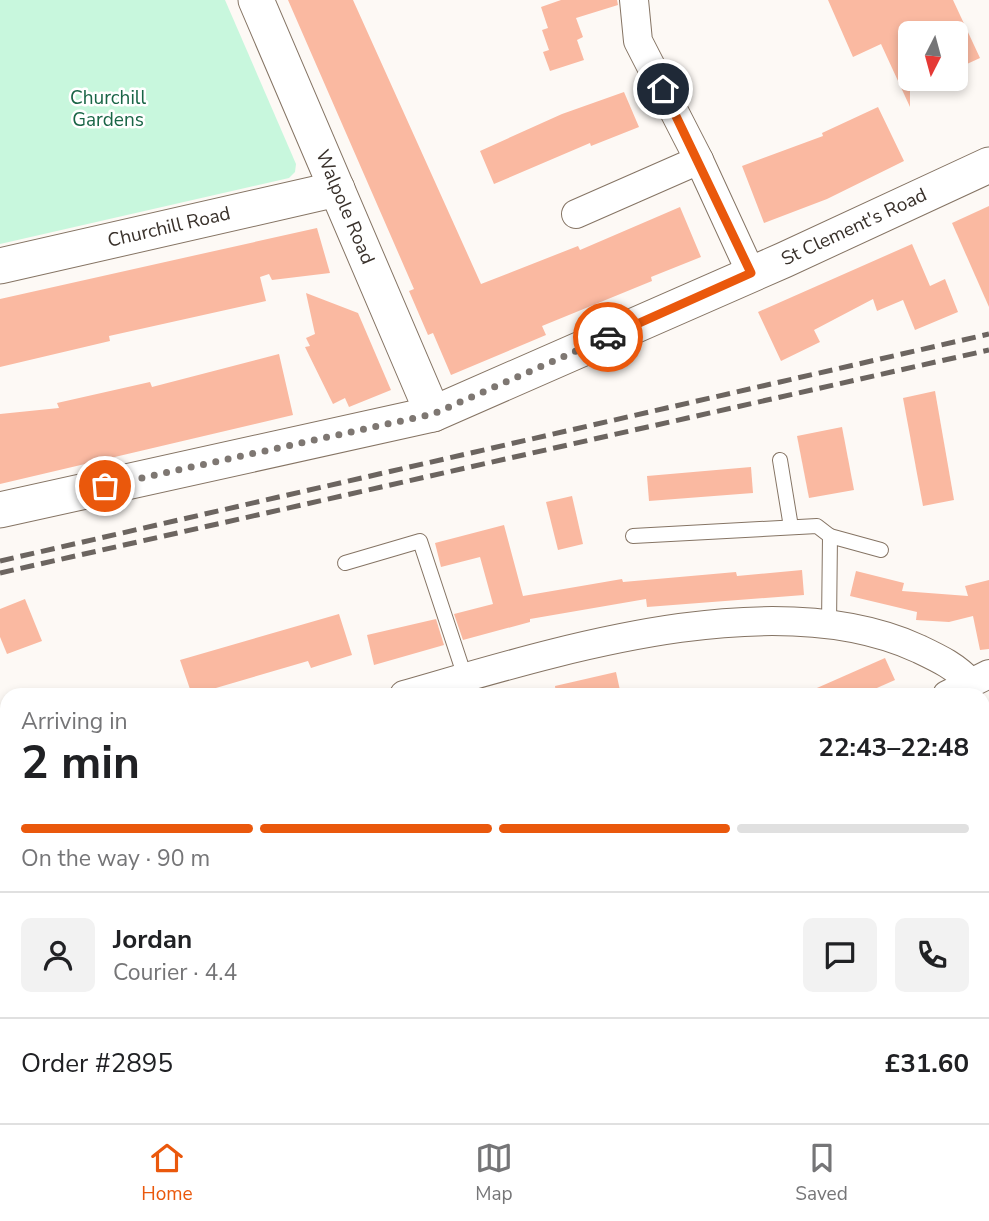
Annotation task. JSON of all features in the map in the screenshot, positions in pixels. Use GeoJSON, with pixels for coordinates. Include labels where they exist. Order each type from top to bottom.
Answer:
{"type":"FeatureCollection","features":[{"type":"Feature","properties":{"kind":"street","name":"Walpole Road"},"geometry":{"type":"LineString","coordinates":[[256,0],[433,414]]}},
{"type":"Feature","properties":{"kind":"street"},"geometry":{"type":"LineString","coordinates":[[634,0],[638,41],[699,160],[751,273]]}},
{"type":"Feature","properties":{"kind":"street"},"geometry":{"type":"LineString","coordinates":[[576,214],[699,160]]}},
{"type":"Feature","properties":{"kind":"street","name":"St Clement's Road"},"geometry":{"type":"LineString","coordinates":[[0,510],[433,414],[989,165]]}},
{"type":"Feature","properties":{"kind":"street","name":"Churchill Road"},"geometry":{"type":"LineString","coordinates":[[0,266],[337,188]]}},
{"type":"Feature","properties":{"kind":"street"},"geometry":{"type":"LineString","coordinates":[[428,688],[593,644],[664,630],[756,622],[829,624],[902,641],[955,666],[969,684]]}},
{"type":"Feature","properties":{"kind":"lane"},"geometry":{"type":"LineString","coordinates":[[780,460],[791,527]]}},
{"type":"Feature","properties":{"kind":"lane"},"geometry":{"type":"LineString","coordinates":[[633,536],[817,526],[830,537],[881,550]]}},
{"type":"Feature","properties":{"kind":"lane"},"geometry":{"type":"LineString","coordinates":[[829,624],[830,537]]}},
{"type":"Feature","properties":{"kind":"lane"},"geometry":{"type":"LineString","coordinates":[[345,563],[420,541],[465,677]]}},
{"type":"Feature","properties":{"kind":"green space","name":"Churchill Gardens"},"geometry":{"type":"Polygon","coordinates":[[[0,0],[225,0],[296,164],[295,172],[289,178],[0,244],[0,0]]]}},
{"type":"Feature","properties":{"kind":"building"},"geometry":{"type":"Polygon","coordinates":[[[288,0],[353,0],[481,284],[578,246],[580,250],[680,207],[701,257],[651,277],[652,281],[542,326],[546,335],[451,375],[433,333],[428,335],[409,291],[414,289],[288,0]]]}},
{"type":"Feature","properties":{"kind":"building"},"geometry":{"type":"Polygon","coordinates":[[[561,0],[617,0],[618,5],[576,18],[583,37],[577,40],[584,60],[550,71],[543,52],[549,50],[542,30],[548,28],[541,7],[561,0]]]}},
{"type":"Feature","properties":{"kind":"building"},"geometry":{"type":"Polygon","coordinates":[[[828,0],[953,0],[963,21],[898,21],[898,81],[881,44],[853,57],[828,0]]]}},
{"type":"Feature","properties":{"kind":"building"},"geometry":{"type":"Polygon","coordinates":[[[968,32],[980,58],[968,64],[968,32]]]}},
{"type":"Feature","properties":{"kind":"building"},"geometry":{"type":"Polygon","coordinates":[[[903,91],[910,91],[910,107],[903,91]]]}},
{"type":"Feature","properties":{"kind":"building"},"geometry":{"type":"Polygon","coordinates":[[[624,92],[639,127],[591,146],[590,143],[494,184],[480,151],[562,114],[624,92]]]}},
{"type":"Feature","properties":{"kind":"building"},"geometry":{"type":"Polygon","coordinates":[[[878,107],[904,161],[827,199],[764,223],[742,166],[823,136],[822,133],[878,107]]]}},
{"type":"Feature","properties":{"kind":"building"},"geometry":{"type":"Polygon","coordinates":[[[989,206],[989,307],[952,223],[989,206]]]}},
{"type":"Feature","properties":{"kind":"building"},"geometry":{"type":"Polygon","coordinates":[[[317,228],[330,273],[272,280],[269,274],[260,277],[266,301],[109,336],[110,341],[0,367],[0,299],[317,228]]]}},
{"type":"Feature","properties":{"kind":"building"},"geometry":{"type":"Polygon","coordinates":[[[912,244],[930,286],[945,279],[958,312],[915,330],[903,300],[877,311],[873,299],[814,330],[820,342],[781,361],[758,312],[912,244]]]}},
{"type":"Feature","properties":{"kind":"building"},"geometry":{"type":"Polygon","coordinates":[[[306,293],[358,313],[391,390],[349,407],[345,398],[333,404],[305,347],[310,346],[306,338],[315,334],[306,293]]]}},
{"type":"Feature","properties":{"kind":"building"},"geometry":{"type":"Polygon","coordinates":[[[279,354],[293,415],[0,484],[0,414],[59,408],[57,403],[150,382],[152,387],[279,354]]]}},
{"type":"Feature","properties":{"kind":"building"},"geometry":{"type":"Polygon","coordinates":[[[935,391],[954,500],[923,506],[903,398],[935,391]]]}},
{"type":"Feature","properties":{"kind":"building"},"geometry":{"type":"Polygon","coordinates":[[[842,427],[854,490],[809,498],[797,436],[842,427]]]}},
{"type":"Feature","properties":{"kind":"building"},"geometry":{"type":"Polygon","coordinates":[[[751,467],[753,493],[649,501],[647,476],[751,467]]]}},
{"type":"Feature","properties":{"kind":"building"},"geometry":{"type":"Polygon","coordinates":[[[572,496],[583,544],[558,550],[546,502],[572,496]]]}},
{"type":"Feature","properties":{"kind":"building"},"geometry":{"type":"Polygon","coordinates":[[[504,525],[523,596],[622,579],[623,582],[736,572],[737,576],[802,570],[804,595],[647,607],[646,599],[530,619],[530,622],[463,640],[454,614],[493,604],[480,557],[441,567],[435,543],[504,525]]]}},
{"type":"Feature","properties":{"kind":"building"},"geometry":{"type":"Polygon","coordinates":[[[856,571],[904,583],[902,591],[968,596],[965,586],[989,580],[989,649],[980,650],[973,616],[949,622],[916,620],[917,612],[850,596],[856,571]]]}},
{"type":"Feature","properties":{"kind":"building"},"geometry":{"type":"Polygon","coordinates":[[[25,599],[42,641],[7,654],[0,637],[0,609],[25,599]]]}},
{"type":"Feature","properties":{"kind":"building"},"geometry":{"type":"Polygon","coordinates":[[[339,614],[352,655],[311,668],[308,661],[216,688],[190,688],[180,660],[339,614]]]}},
{"type":"Feature","properties":{"kind":"building"},"geometry":{"type":"Polygon","coordinates":[[[436,619],[444,645],[374,665],[367,635],[436,619]]]}},
{"type":"Feature","properties":{"kind":"building"},"geometry":{"type":"Polygon","coordinates":[[[885,658],[895,680],[877,688],[817,688],[885,658]]]}},
{"type":"Feature","properties":{"kind":"building"},"geometry":{"type":"Polygon","coordinates":[[[616,672],[619,688],[555,688],[616,672]]]}},
{"type":"Feature","properties":{"kind":"railway"},"geometry":{"type":"LineString","coordinates":[[0,561],[989,334]]}},
{"type":"Feature","properties":{"kind":"railway"},"geometry":{"type":"LineString","coordinates":[[0,573],[989,350]]}},
{"type":"Feature","properties":{"kind":"way so far"},"geometry":{"type":"LineString","coordinates":[[105,486],[433,414],[608,337]]}},
{"type":"Feature","properties":{"kind":"route"},"geometry":{"type":"LineString","coordinates":[[608,337],[751,273],[663,89]]}}]}
